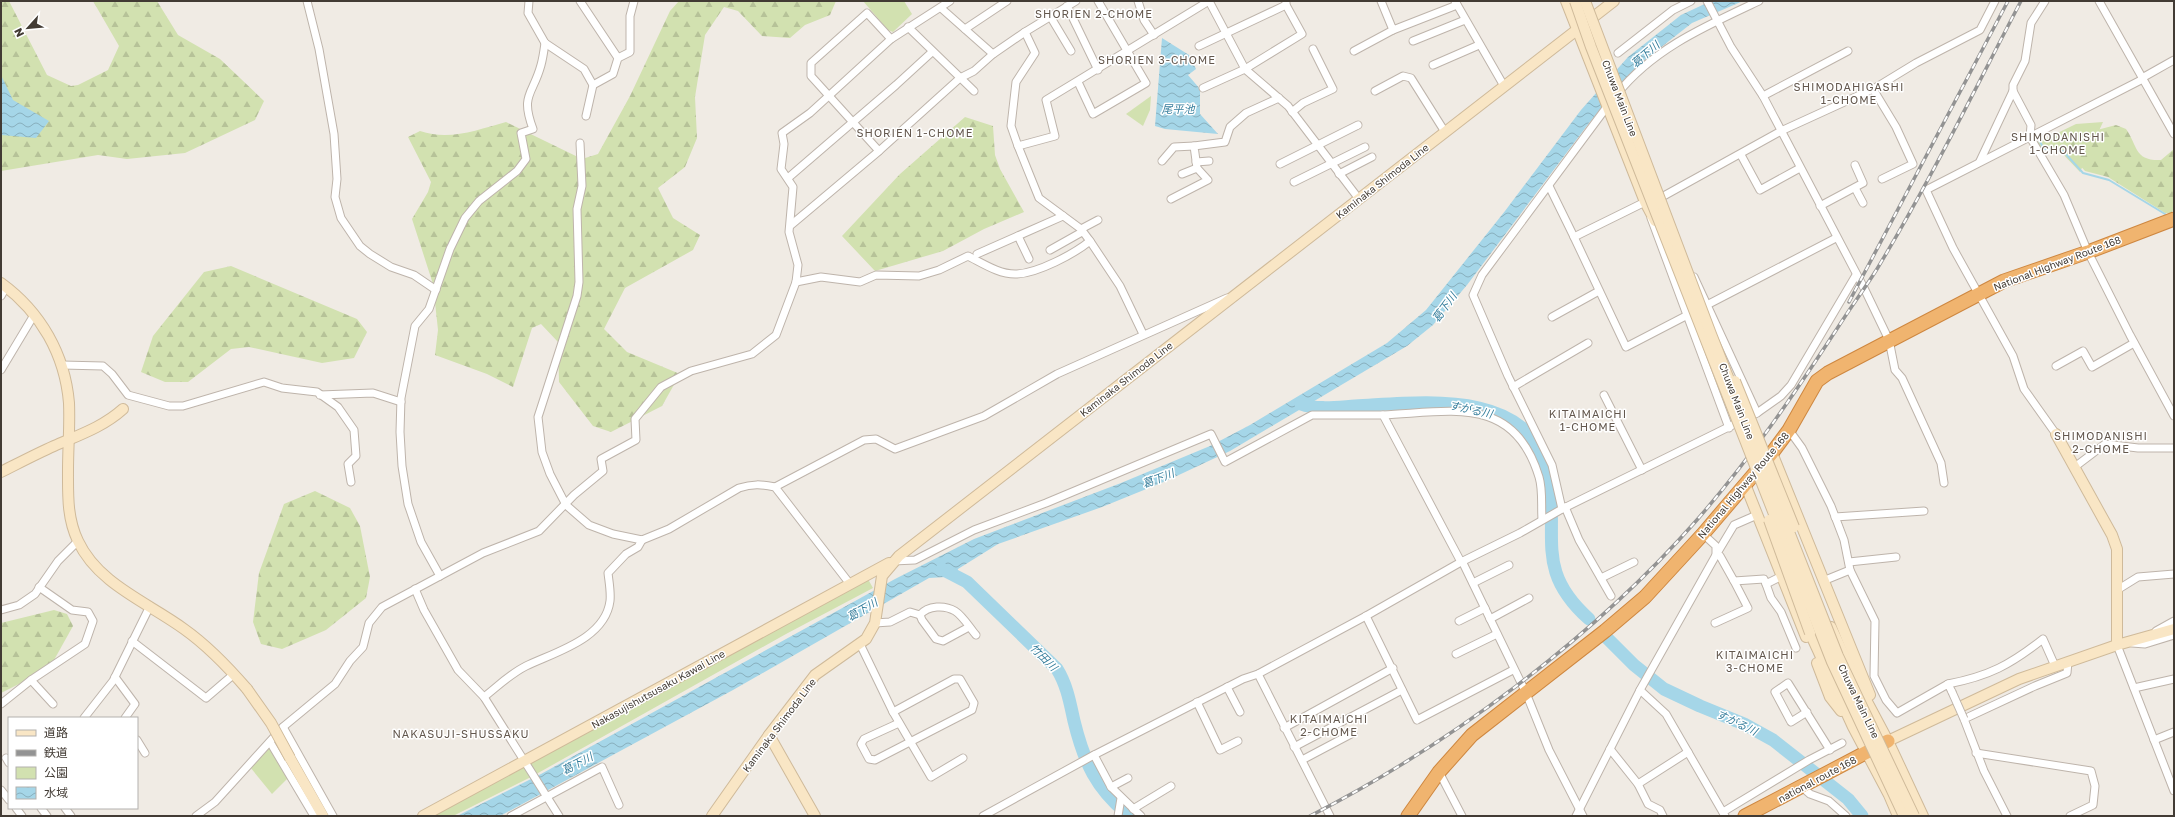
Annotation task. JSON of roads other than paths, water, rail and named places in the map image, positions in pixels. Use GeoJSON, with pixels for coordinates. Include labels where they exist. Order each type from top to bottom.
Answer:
{"type":"FeatureCollection","features":[{"type":"Feature","properties":{"kind":"highway","name":"National Highway Route 168"},"geometry":{"type":"LineString","coordinates":[[1408,816],[1439,772],[1472,735],[1631,610],[1703,534],[1789,430],[1817,381],[1828,373],[1889,340],[2004,281],[2088,252],[2174,219]]}},
{"type":"Feature","properties":{"kind":"highway","name":"national route 168"},"geometry":{"type":"LineString","coordinates":[[1745,816],[1888,741]]}},
{"type":"Feature","properties":{"kind":"main road"},"geometry":{"type":"LineString","coordinates":[[1566,1],[1576,30],[1645,202],[1672,255],[1733,397]]}},
{"type":"Feature","properties":{"kind":"main road","name":"Chuwa Main Line"},"geometry":{"type":"LineString","coordinates":[[1575,1],[1708,336],[1838,656],[1914,816]]}},
{"type":"Feature","properties":{"kind":"main road","name":"Chuwa Main Line"},"geometry":{"type":"LineString","coordinates":[[1585,1],[1708,336],[1832,662],[1904,816]]}},
{"type":"Feature","properties":{"kind":"main road"},"geometry":{"type":"LineString","coordinates":[[1590,1],[1594,16],[1614,57],[1621,89],[1660,198],[1714,360]]}},
{"type":"Feature","properties":{"kind":"main road","name":"Kaminaka Shimoda Line"},"geometry":{"type":"LineString","coordinates":[[712,816],[815,675],[866,639],[875,623],[878,612],[881,580],[893,561],[1614,1]]}},
{"type":"Feature","properties":{"kind":"main road"},"geometry":{"type":"LineString","coordinates":[[3,289],[34,315],[50,336],[62,365],[69,405],[67,501],[72,526],[78,541],[92,565],[199,640],[234,674],[271,723],[323,816]]}},
{"type":"Feature","properties":{"kind":"main road"},"geometry":{"type":"LineString","coordinates":[[1708,336],[1742,392],[1780,489],[1829,623]]}},
{"type":"Feature","properties":{"kind":"main road"},"geometry":{"type":"LineString","coordinates":[[1708,336],[1721,392],[1810,633],[1852,727],[1889,795],[1898,816]]}},
{"type":"Feature","properties":{"kind":"main road"},"geometry":{"type":"LineString","coordinates":[[1,472],[106,423],[124,408]]}},
{"type":"Feature","properties":{"kind":"main road"},"geometry":{"type":"LineString","coordinates":[[2056,434],[2076,466],[2112,535],[2117,549],[2116,618],[2122,644]]}},
{"type":"Feature","properties":{"kind":"main road"},"geometry":{"type":"LineString","coordinates":[[1772,452],[1869,692],[1879,722]]}},
{"type":"Feature","properties":{"kind":"main road"},"geometry":{"type":"LineString","coordinates":[[1745,484],[1830,697],[1852,727]]}},
{"type":"Feature","properties":{"kind":"main road"},"geometry":{"type":"LineString","coordinates":[[1810,633],[1801,582],[1788,541],[1811,590],[1879,722],[1923,816]]}},
{"type":"Feature","properties":{"kind":"main road","name":"Nakasujishutsusaku Kawai Line"},"geometry":{"type":"LineString","coordinates":[[423,816],[893,561]]}},
{"type":"Feature","properties":{"kind":"main road"},"geometry":{"type":"LineString","coordinates":[[1888,741],[2019,679],[2054,666],[2174,628]]}},
{"type":"Feature","properties":{"kind":"main road"},"geometry":{"type":"LineString","coordinates":[[770,735],[815,816]]}},
{"type":"Feature","properties":{"kind":"street"},"geometry":{"type":"LineString","coordinates":[[307,1],[319,50],[334,134],[337,179],[335,197],[340,218],[360,246],[365,250],[391,267],[414,275],[436,290]]}},
{"type":"Feature","properties":{"kind":"street"},"geometry":{"type":"LineString","coordinates":[[529,1],[528,13],[545,43],[584,69],[593,85],[586,116]]}},
{"type":"Feature","properties":{"kind":"street"},"geometry":{"type":"LineString","coordinates":[[580,1],[618,58]]}},
{"type":"Feature","properties":{"kind":"street"},"geometry":{"type":"LineString","coordinates":[[593,85],[613,74],[618,58],[630,52],[630,16],[634,1]]}},
{"type":"Feature","properties":{"kind":"street"},"geometry":{"type":"LineString","coordinates":[[196,816],[215,802],[283,727],[334,684],[350,661],[363,647],[369,624],[382,607],[483,553],[539,531],[603,471],[601,459],[636,440],[635,419],[661,387],[691,371],[752,354],[776,335],[796,282],[798,265],[789,232],[791,225],[793,188],[781,169],[784,144],[782,133],[810,113],[827,96],[892,39],[908,27],[941,8],[950,1]]}},
{"type":"Feature","properties":{"kind":"street"},"geometry":{"type":"LineString","coordinates":[[965,30],[1007,1]]}},
{"type":"Feature","properties":{"kind":"street"},"geometry":{"type":"LineString","coordinates":[[791,225],[879,151],[960,78],[974,71],[993,54],[1025,32],[1076,1]]}},
{"type":"Feature","properties":{"kind":"street"},"geometry":{"type":"LineString","coordinates":[[1078,82],[1094,114],[1146,83],[1098,1]]}},
{"type":"Feature","properties":{"kind":"street"},"geometry":{"type":"LineString","coordinates":[[1138,1],[1144,20],[1154,35]]}},
{"type":"Feature","properties":{"kind":"street"},"geometry":{"type":"LineString","coordinates":[[1018,146],[1055,136],[1046,100],[1098,70],[1209,1],[1245,69],[1279,98],[1292,112],[1358,199]]}},
{"type":"Feature","properties":{"kind":"street"},"geometry":{"type":"LineString","coordinates":[[1381,1],[1393,30]]}},
{"type":"Feature","properties":{"kind":"street"},"geometry":{"type":"LineString","coordinates":[[1614,57],[1674,10],[1691,1]]}},
{"type":"Feature","properties":{"kind":"street"},"geometry":{"type":"LineString","coordinates":[[1707,1],[1717,21],[1763,96],[1889,340],[1895,370],[1902,378],[1941,463],[1944,484]]}},
{"type":"Feature","properties":{"kind":"street"},"geometry":{"type":"LineString","coordinates":[[1611,596],[1561,509],[1552,465],[1513,387],[1472,295],[1482,275],[1621,89],[1663,50],[1686,35],[1759,1]]}},
{"type":"Feature","properties":{"kind":"street"},"geometry":{"type":"LineString","coordinates":[[1660,198],[1741,155],[1781,131],[1873,89],[1916,63],[1980,30],[1994,1]]}},
{"type":"Feature","properties":{"kind":"street"},"geometry":{"type":"LineString","coordinates":[[2045,1],[2031,23],[2024,61],[2012,84],[2014,91],[2031,125],[2030,137],[2064,195],[2088,252],[2134,343],[2174,416]]}},
{"type":"Feature","properties":{"kind":"street"},"geometry":{"type":"LineString","coordinates":[[2099,1],[2174,134]]}},
{"type":"Feature","properties":{"kind":"street"},"geometry":{"type":"LineString","coordinates":[[1199,46],[1226,34],[1286,3],[1302,34],[1245,69],[1203,88]]}},
{"type":"Feature","properties":{"kind":"street"},"geometry":{"type":"LineString","coordinates":[[1354,51],[1393,30],[1456,3],[1504,86]]}},
{"type":"Feature","properties":{"kind":"street"},"geometry":{"type":"LineString","coordinates":[[1067,6],[1098,70]]}},
{"type":"Feature","properties":{"kind":"street"},"geometry":{"type":"LineString","coordinates":[[941,8],[993,54]]}},
{"type":"Feature","properties":{"kind":"street"},"geometry":{"type":"LineString","coordinates":[[879,151],[810,76],[811,63],[867,13],[892,39]]}},
{"type":"Feature","properties":{"kind":"street"},"geometry":{"type":"LineString","coordinates":[[1050,16],[1071,51]]}},
{"type":"Feature","properties":{"kind":"street"},"geometry":{"type":"LineString","coordinates":[[1413,41],[1465,20]]}},
{"type":"Feature","properties":{"kind":"street"},"geometry":{"type":"LineString","coordinates":[[908,27],[932,52],[974,91]]}},
{"type":"Feature","properties":{"kind":"street"},"geometry":{"type":"LineString","coordinates":[[1025,32],[1035,53],[1016,82],[1011,126],[1018,146],[1039,198],[1082,230],[1120,286],[1143,334]]}},
{"type":"Feature","properties":{"kind":"street"},"geometry":{"type":"LineString","coordinates":[[440,576],[421,542],[408,504],[400,432],[401,402],[415,326],[429,309],[450,249],[465,218],[479,201],[517,171],[526,159],[520,133],[532,129],[527,112],[529,90],[541,66],[545,43]]}},
{"type":"Feature","properties":{"kind":"street"},"geometry":{"type":"LineString","coordinates":[[1433,65],[1479,45]]}},
{"type":"Feature","properties":{"kind":"street"},"geometry":{"type":"LineString","coordinates":[[1292,112],[1303,103],[1333,89],[1313,49]]}},
{"type":"Feature","properties":{"kind":"street"},"geometry":{"type":"LineString","coordinates":[[1763,96],[1848,51]]}},
{"type":"Feature","properties":{"kind":"street"},"geometry":{"type":"LineString","coordinates":[[788,178],[853,123],[932,52]]}},
{"type":"Feature","properties":{"kind":"street"},"geometry":{"type":"LineString","coordinates":[[2056,434],[2024,389],[2013,356],[1980,294],[1953,248],[1926,190],[2143,78],[2174,60]]}},
{"type":"Feature","properties":{"kind":"street"},"geometry":{"type":"LineString","coordinates":[[1375,91],[1403,76],[1411,78],[1445,132]]}},
{"type":"Feature","properties":{"kind":"street"},"geometry":{"type":"LineString","coordinates":[[1873,89],[1896,127],[1913,164],[1882,179]]}},
{"type":"Feature","properties":{"kind":"street"},"geometry":{"type":"LineString","coordinates":[[1980,161],[2014,91]]}},
{"type":"Feature","properties":{"kind":"street"},"geometry":{"type":"LineString","coordinates":[[1162,161],[1174,147],[1225,142],[1230,127],[1246,113],[1279,98]]}},
{"type":"Feature","properties":{"kind":"street"},"geometry":{"type":"LineString","coordinates":[[1280,164],[1317,144],[1358,125]]}},
{"type":"Feature","properties":{"kind":"street"},"geometry":{"type":"LineString","coordinates":[[580,143],[582,186],[577,209],[579,282],[577,296],[538,417],[542,452],[550,474],[566,505],[589,525],[613,534],[642,540],[669,529],[739,488],[749,484],[761,484],[775,487],[864,440],[876,439],[895,448],[984,416],[1057,374],[1143,334],[1235,295]]}},
{"type":"Feature","properties":{"kind":"street"},"geometry":{"type":"LineString","coordinates":[[1171,199],[1208,180],[1196,165],[1194,146]]}},
{"type":"Feature","properties":{"kind":"street"},"geometry":{"type":"LineString","coordinates":[[1294,182],[1365,147]]}},
{"type":"Feature","properties":{"kind":"street"},"geometry":{"type":"LineString","coordinates":[[1741,155],[1760,190],[1800,168]]}},
{"type":"Feature","properties":{"kind":"street"},"geometry":{"type":"LineString","coordinates":[[1339,174],[1372,157]]}},
{"type":"Feature","properties":{"kind":"street"},"geometry":{"type":"LineString","coordinates":[[1182,174],[1196,165],[1209,161]]}},
{"type":"Feature","properties":{"kind":"street"},"geometry":{"type":"LineString","coordinates":[[1820,206],[1864,183],[1855,165]]}},
{"type":"Feature","properties":{"kind":"street"},"geometry":{"type":"LineString","coordinates":[[1549,186],[1626,347],[1836,238]]}},
{"type":"Feature","properties":{"kind":"street"},"geometry":{"type":"LineString","coordinates":[[1855,188],[1863,203]]}},
{"type":"Feature","properties":{"kind":"street"},"geometry":{"type":"LineString","coordinates":[[1574,237],[1645,202]]}},
{"type":"Feature","properties":{"kind":"street"},"geometry":{"type":"LineString","coordinates":[[977,254],[1063,216]]}},
{"type":"Feature","properties":{"kind":"street"},"geometry":{"type":"LineString","coordinates":[[1050,250],[1098,220]]}},
{"type":"Feature","properties":{"kind":"street"},"geometry":{"type":"LineString","coordinates":[[1018,236],[1029,259]]}},
{"type":"Feature","properties":{"kind":"street"},"geometry":{"type":"LineString","coordinates":[[796,282],[821,277],[860,282],[876,275],[919,276],[939,270],[968,256],[999,271],[1017,274],[1039,268],[1082,248],[1090,241]]}},
{"type":"Feature","properties":{"kind":"street"},"geometry":{"type":"LineString","coordinates":[[983,816],[995,814],[1093,755],[1227,687],[1258,674],[1366,616],[1461,561],[1514,536],[1561,509],[1757,413],[1781,396],[1791,385],[1856,275]]}},
{"type":"Feature","properties":{"kind":"street"},"geometry":{"type":"LineString","coordinates":[[1552,317],[1599,291]]}},
{"type":"Feature","properties":{"kind":"street"},"geometry":{"type":"LineString","coordinates":[[1697,311],[1757,413]]}},
{"type":"Feature","properties":{"kind":"street"},"geometry":{"type":"LineString","coordinates":[[1697,311],[1729,428]]}},
{"type":"Feature","properties":{"kind":"street"},"geometry":{"type":"LineString","coordinates":[[1,370],[34,315]]}},
{"type":"Feature","properties":{"kind":"street"},"geometry":{"type":"LineString","coordinates":[[1513,387],[1588,343]]}},
{"type":"Feature","properties":{"kind":"street"},"geometry":{"type":"LineString","coordinates":[[2056,366],[2083,352],[2092,367],[2134,343]]}},
{"type":"Feature","properties":{"kind":"street"},"geometry":{"type":"LineString","coordinates":[[62,365],[103,366],[112,374],[128,395],[169,406],[183,406],[264,382],[282,388],[317,392],[338,407],[354,430],[356,456],[348,464],[351,482]]}},
{"type":"Feature","properties":{"kind":"street"},"geometry":{"type":"LineString","coordinates":[[320,394],[373,393],[401,402]]}},
{"type":"Feature","properties":{"kind":"street"},"geometry":{"type":"LineString","coordinates":[[1604,395],[1642,470]]}},
{"type":"Feature","properties":{"kind":"street"},"geometry":{"type":"LineString","coordinates":[[893,561],[915,560],[974,530],[1046,503],[1211,434],[1225,462],[1312,415],[1383,415],[1448,412],[1481,413],[1502,422],[1526,445],[1540,478],[1544,519]]}},
{"type":"Feature","properties":{"kind":"street"},"geometry":{"type":"LineString","coordinates":[[1383,415],[1473,583],[1513,670],[1526,693],[1549,750],[1581,808],[1583,816]]}},
{"type":"Feature","properties":{"kind":"street"},"geometry":{"type":"LineString","coordinates":[[1789,430],[1802,448],[1835,517],[1844,540],[1849,566],[1875,621],[1874,676],[1897,713],[1948,684],[1977,678],[2017,660],[2043,639],[2054,666]]}},
{"type":"Feature","properties":{"kind":"street"},"geometry":{"type":"LineString","coordinates":[[2076,466],[2105,444],[2138,448],[2174,448]]}},
{"type":"Feature","properties":{"kind":"street"},"geometry":{"type":"LineString","coordinates":[[775,487],[850,584]]}},
{"type":"Feature","properties":{"kind":"street"},"geometry":{"type":"LineString","coordinates":[[1835,517],[1924,511]]}},
{"type":"Feature","properties":{"kind":"street"},"geometry":{"type":"LineString","coordinates":[[1576,816],[1640,690],[1734,525],[1757,515]]}},
{"type":"Feature","properties":{"kind":"street"},"geometry":{"type":"LineString","coordinates":[[1703,534],[1716,546],[1716,555]]}},
{"type":"Feature","properties":{"kind":"street"},"geometry":{"type":"LineString","coordinates":[[484,697],[509,676],[576,644],[590,635],[603,618],[610,602],[608,573],[626,554],[638,547],[642,540]]}},
{"type":"Feature","properties":{"kind":"street"},"geometry":{"type":"LineString","coordinates":[[1,610],[19,606],[35,594],[58,561],[78,541]]}},
{"type":"Feature","properties":{"kind":"street"},"geometry":{"type":"LineString","coordinates":[[1715,623],[1748,608],[1720,556],[1716,555]]}},
{"type":"Feature","properties":{"kind":"street"},"geometry":{"type":"LineString","coordinates":[[1823,581],[1849,566],[1896,557]]}},
{"type":"Feature","properties":{"kind":"street"},"geometry":{"type":"LineString","coordinates":[[1601,578],[1634,562]]}},
{"type":"Feature","properties":{"kind":"street"},"geometry":{"type":"LineString","coordinates":[[1473,583],[1508,565]]}},
{"type":"Feature","properties":{"kind":"street"},"geometry":{"type":"LineString","coordinates":[[2117,590],[2138,577],[2174,574]]}},
{"type":"Feature","properties":{"kind":"street"},"geometry":{"type":"LineString","coordinates":[[1766,584],[1782,576]]}},
{"type":"Feature","properties":{"kind":"street"},"geometry":{"type":"LineString","coordinates":[[1734,581],[1764,579],[1771,598],[1781,612],[1796,648]]}},
{"type":"Feature","properties":{"kind":"street"},"geometry":{"type":"LineString","coordinates":[[1,704],[31,680],[85,644],[93,621],[88,612],[72,610],[61,604],[39,587]]}},
{"type":"Feature","properties":{"kind":"street"},"geometry":{"type":"LineString","coordinates":[[415,588],[424,610],[458,670],[484,697],[526,760],[559,816]]}},
{"type":"Feature","properties":{"kind":"street"},"geometry":{"type":"LineString","coordinates":[[1490,619],[1528,598]]}},
{"type":"Feature","properties":{"kind":"street"},"geometry":{"type":"LineString","coordinates":[[85,717],[115,676],[150,606]]}},
{"type":"Feature","properties":{"kind":"street"},"geometry":{"type":"LineString","coordinates":[[920,615],[923,611],[935,606],[955,611],[976,635]]}},
{"type":"Feature","properties":{"kind":"street"},"geometry":{"type":"LineString","coordinates":[[1459,621],[1485,608]]}},
{"type":"Feature","properties":{"kind":"street"},"geometry":{"type":"LineString","coordinates":[[875,623],[890,622],[910,612],[920,615]]}},
{"type":"Feature","properties":{"kind":"street"},"geometry":{"type":"LineString","coordinates":[[920,615],[936,639],[943,640],[969,627]]}},
{"type":"Feature","properties":{"kind":"street"},"geometry":{"type":"LineString","coordinates":[[1366,616],[1393,668],[1417,720],[1513,670]]}},
{"type":"Feature","properties":{"kind":"street"},"geometry":{"type":"LineString","coordinates":[[2147,636],[2174,620]]}},
{"type":"Feature","properties":{"kind":"street"},"geometry":{"type":"LineString","coordinates":[[1456,654],[1497,634]]}},
{"type":"Feature","properties":{"kind":"street"},"geometry":{"type":"LineString","coordinates":[[2174,635],[2144,644],[2122,644],[2134,688],[2174,791]]}},
{"type":"Feature","properties":{"kind":"street"},"geometry":{"type":"LineString","coordinates":[[132,641],[206,698],[234,674]]}},
{"type":"Feature","properties":{"kind":"street"},"geometry":{"type":"LineString","coordinates":[[860,644],[893,712],[931,777],[963,758]]}},
{"type":"Feature","properties":{"kind":"street"},"geometry":{"type":"LineString","coordinates":[[1964,719],[2035,686],[2067,674],[2068,662]]}},
{"type":"Feature","properties":{"kind":"street"},"geometry":{"type":"LineString","coordinates":[[1284,728],[1393,668]]}},
{"type":"Feature","properties":{"kind":"street"},"geometry":{"type":"LineString","coordinates":[[1258,674],[1284,728],[1330,816]]}},
{"type":"Feature","properties":{"kind":"street"},"geometry":{"type":"LineString","coordinates":[[115,676],[135,704],[126,717]]}},
{"type":"Feature","properties":{"kind":"street"},"geometry":{"type":"LineString","coordinates":[[2134,688],[2174,678]]}},
{"type":"Feature","properties":{"kind":"street"},"geometry":{"type":"LineString","coordinates":[[893,712],[954,679],[960,679],[974,704],[972,710],[875,760],[869,759],[861,744],[864,739],[899,723]]}},
{"type":"Feature","properties":{"kind":"street"},"geometry":{"type":"LineString","coordinates":[[31,680],[54,704]]}},
{"type":"Feature","properties":{"kind":"street"},"geometry":{"type":"LineString","coordinates":[[1807,712],[1791,722],[1775,692],[1788,682],[1807,712],[1830,750]]}},
{"type":"Feature","properties":{"kind":"street"},"geometry":{"type":"LineString","coordinates":[[1948,684],[1964,719],[1976,754],[2008,816]]}},
{"type":"Feature","properties":{"kind":"street"},"geometry":{"type":"LineString","coordinates":[[1227,687],[1240,712]]}},
{"type":"Feature","properties":{"kind":"street"},"geometry":{"type":"LineString","coordinates":[[1294,747],[1402,690]]}},
{"type":"Feature","properties":{"kind":"street"},"geometry":{"type":"LineString","coordinates":[[1640,690],[1666,714],[1724,814],[1809,760],[1842,744]]}},
{"type":"Feature","properties":{"kind":"street"},"geometry":{"type":"LineString","coordinates":[[1197,702],[1220,750],[1238,741]]}},
{"type":"Feature","properties":{"kind":"street"},"geometry":{"type":"LineString","coordinates":[[283,727],[332,816]]}},
{"type":"Feature","properties":{"kind":"street"},"geometry":{"type":"LineString","coordinates":[[2154,740],[2174,732]]}},
{"type":"Feature","properties":{"kind":"street"},"geometry":{"type":"LineString","coordinates":[[1302,760],[1353,733]]}},
{"type":"Feature","properties":{"kind":"street"},"geometry":{"type":"LineString","coordinates":[[138,742],[145,753]]}},
{"type":"Feature","properties":{"kind":"street"},"geometry":{"type":"LineString","coordinates":[[270,742],[314,816]]}},
{"type":"Feature","properties":{"kind":"street"},"geometry":{"type":"LineString","coordinates":[[1610,749],[1638,784],[1648,804],[1660,810],[1663,816]]}},
{"type":"Feature","properties":{"kind":"street"},"geometry":{"type":"LineString","coordinates":[[1638,784],[1688,752]]}},
{"type":"Feature","properties":{"kind":"street"},"geometry":{"type":"LineString","coordinates":[[1976,754],[2091,771],[2095,786],[2093,805],[2070,816]]}},
{"type":"Feature","properties":{"kind":"street"},"geometry":{"type":"LineString","coordinates":[[1093,755],[1111,788],[1121,800],[1141,816]]}},
{"type":"Feature","properties":{"kind":"street"},"geometry":{"type":"LineString","coordinates":[[511,816],[602,767],[619,805]]}},
{"type":"Feature","properties":{"kind":"street"},"geometry":{"type":"LineString","coordinates":[[1439,772],[1462,816]]}},
{"type":"Feature","properties":{"kind":"street"},"geometry":{"type":"LineString","coordinates":[[1111,788],[1128,778]]}},
{"type":"Feature","properties":{"kind":"street"},"geometry":{"type":"LineString","coordinates":[[1806,784],[1810,794],[1829,801],[1846,816]]}},
{"type":"Feature","properties":{"kind":"street"},"geometry":{"type":"LineString","coordinates":[[1132,809],[1171,786]]}},
{"type":"Feature","properties":{"kind":"street"},"geometry":{"type":"LineString","coordinates":[[1,790],[8,799]]}},
{"type":"Feature","properties":{"kind":"street"},"geometry":{"type":"LineString","coordinates":[[1118,816],[1121,800]]}},
{"type":"Feature","properties":{"kind":"water","name":"葛下川"},"geometry":{"type":"Polygon","coordinates":[[[1711,1],[1743,1],[1692,23],[1637,66],[1589,123],[1467,285],[1433,325],[1407,346],[1230,451],[1166,481],[1102,507],[998,544],[958,569],[955,579],[946,577],[929,578],[733,690],[500,816],[457,816],[541,774],[895,579],[974,539],[1121,483],[1210,446],[1250,425],[1387,343],[1426,310],[1505,211],[1581,110],[1628,57],[1681,15],[1711,1]]]}},
{"type":"Feature","properties":{"kind":"water","name":"尾平池"},"geometry":{"type":"Polygon","coordinates":[[[1162,38],[1189,55],[1196,69],[1188,75],[1200,89],[1200,114],[1218,134],[1165,129],[1155,126],[1162,38]]]}},
{"type":"Feature","properties":{"kind":"water"},"geometry":{"type":"Polygon","coordinates":[[[1,75],[13,100],[49,121],[36,138],[1,135],[1,75]]]}},
{"type":"Feature","properties":{"kind":"waterway"},"geometry":{"type":"LineString","coordinates":[[2039,140],[2044,149],[2063,151],[2083,173],[2109,180],[2165,214]]}},
{"type":"Feature","properties":{"kind":"waterway","name":"すがる川"},"geometry":{"type":"LineString","coordinates":[[1301,404],[1328,408],[1409,403],[1439,403],[1468,406],[1495,413],[1518,425],[1536,444],[1547,471],[1550,494],[1554,567],[1560,583],[1571,601],[1589,619]]}},
{"type":"Feature","properties":{"kind":"waterway","name":"竹田川"},"geometry":{"type":"LineString","coordinates":[[942,569],[967,582],[1057,669],[1066,688],[1078,736],[1087,762],[1093,774],[1108,796],[1130,816]]}},
{"type":"Feature","properties":{"kind":"waterway","name":"すがる川"},"geometry":{"type":"LineString","coordinates":[[1606,637],[1634,665],[1664,689],[1744,724],[1773,740],[1848,799],[1862,816]]}},
{"type":"Feature","properties":{"kind":"railway"},"geometry":{"type":"LineString","coordinates":[[1849,302],[2008,1]]}},
{"type":"Feature","properties":{"kind":"railway"},"geometry":{"type":"LineString","coordinates":[[1310,816],[1362,788],[1414,757],[1466,723],[1516,686],[1565,647],[1611,607],[1655,565],[1717,497],[1756,447],[1811,369],[1877,269],[1933,170],[2021,1]]}},
{"type":"Feature","properties":{"kind":"district","name":"SHORIEN 2-CHOME"},"geometry":{"type":"Point","coordinates":[1094,13]}},
{"type":"Feature","properties":{"kind":"district","name":"SHORIEN 3-CHOME"},"geometry":{"type":"Point","coordinates":[1157,59]}},
{"type":"Feature","properties":{"kind":"district","name":"SHIMODAHIGASHI 1-CHOME"},"geometry":{"type":"Point","coordinates":[1849,92]}},
{"type":"Feature","properties":{"kind":"district","name":"SHORIEN 1-CHOME"},"geometry":{"type":"Point","coordinates":[915,132]}},
{"type":"Feature","properties":{"kind":"district","name":"SHIMODANISHI 1-CHOME"},"geometry":{"type":"Point","coordinates":[2058,142]}},
{"type":"Feature","properties":{"kind":"district","name":"KITAIMAICHI 1-CHOME"},"geometry":{"type":"Point","coordinates":[1588,419]}},
{"type":"Feature","properties":{"kind":"district","name":"SHIMODANISHI 2-CHOME"},"geometry":{"type":"Point","coordinates":[2101,441]}},
{"type":"Feature","properties":{"kind":"district","name":"KITAIMAICHI 3-CHOME"},"geometry":{"type":"Point","coordinates":[1755,660]}},
{"type":"Feature","properties":{"kind":"district","name":"KITAIMAICHI 2-CHOME"},"geometry":{"type":"Point","coordinates":[1329,724]}},
{"type":"Feature","properties":{"kind":"district","name":"NAKASUJI-SHUSSAKU"},"geometry":{"type":"Point","coordinates":[461,733]}}]}
